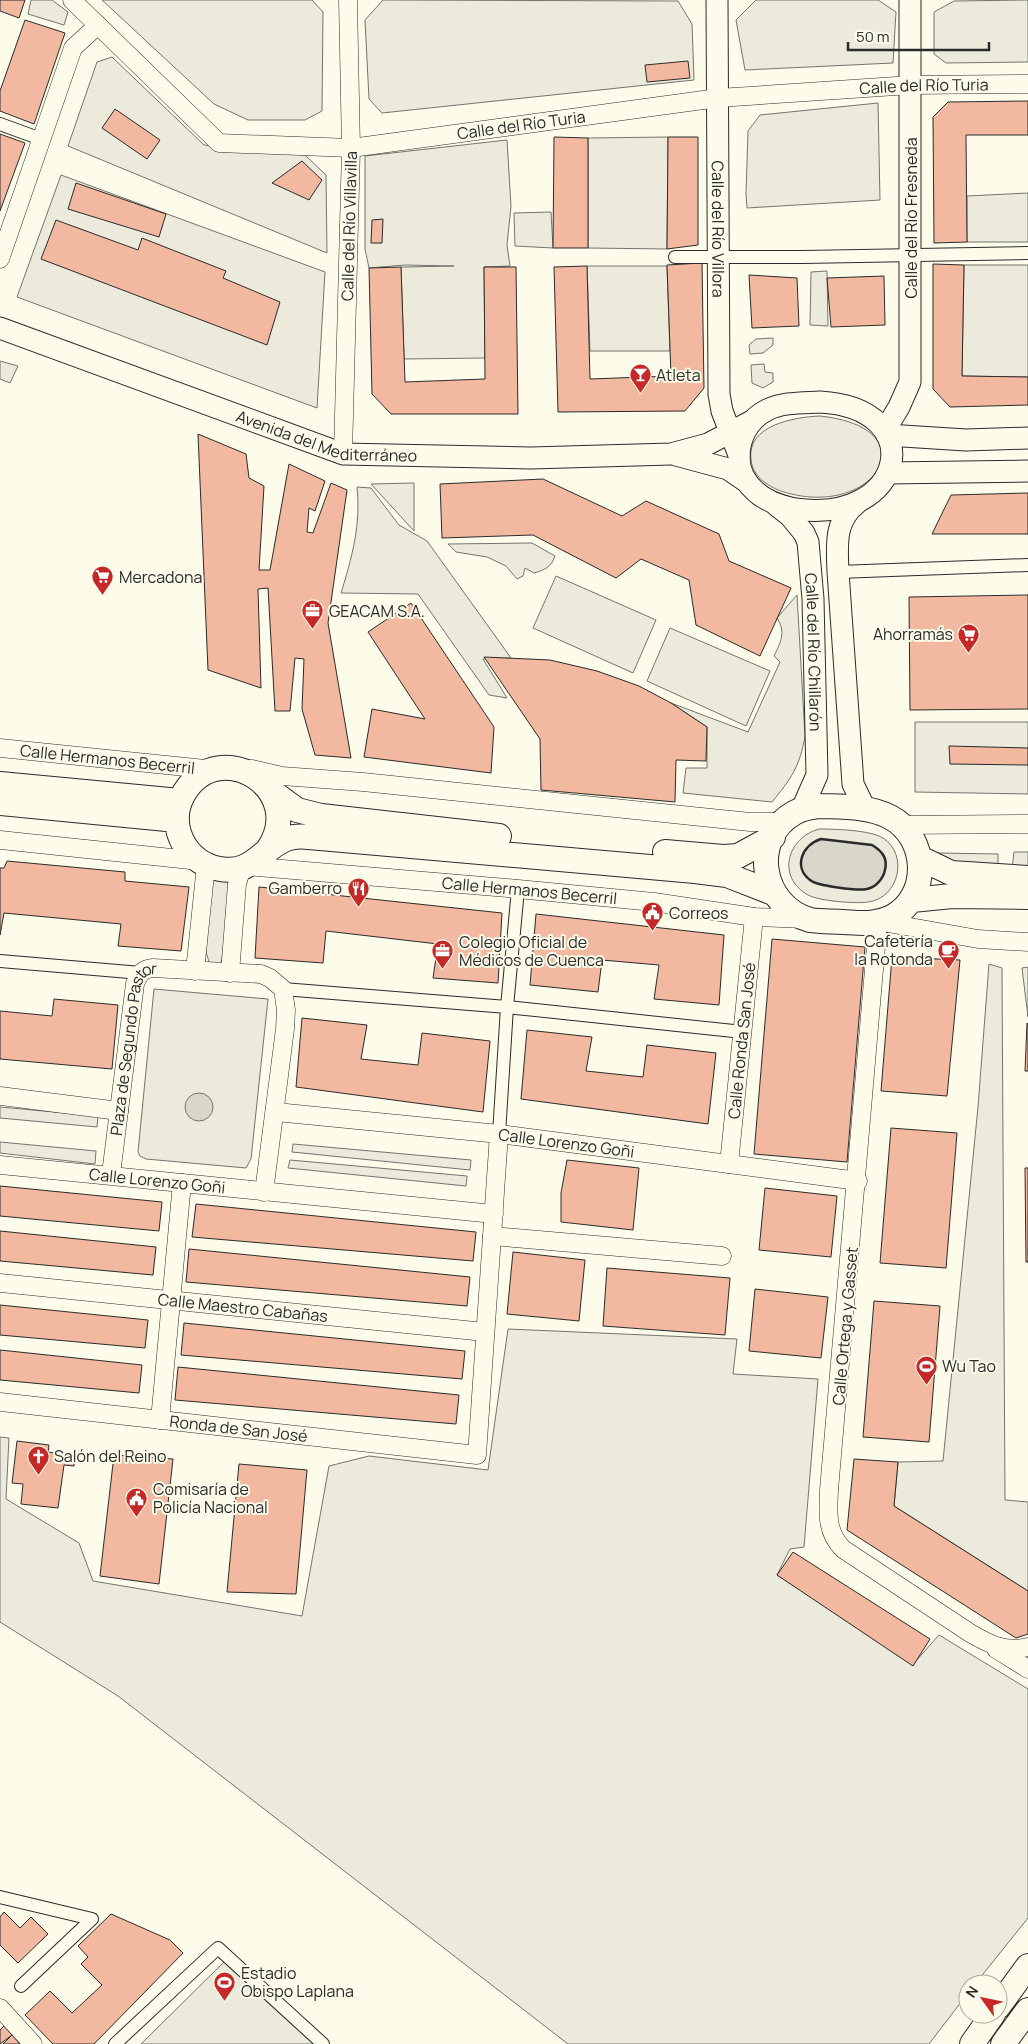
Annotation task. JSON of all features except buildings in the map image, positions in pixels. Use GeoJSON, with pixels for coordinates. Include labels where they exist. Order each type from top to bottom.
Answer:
{"type":"FeatureCollection","features":[{"type":"Feature","properties":{"kind":"main road","name":"Calle Hermanos Becerril"},"geometry":{"type":"LineString","coordinates":[[178,810],[192,783],[215,770],[224,768],[242,770]]}},
{"type":"Feature","properties":{"kind":"main road"},"geometry":{"type":"LineString","coordinates":[[242,770],[258,778],[271,791],[297,810],[321,816],[497,836],[723,857],[738,856],[778,830],[802,809],[819,806],[865,809],[880,812],[902,825],[916,844],[920,858],[920,874],[912,900],[896,914],[880,923],[810,920],[786,906],[768,882],[766,860],[778,830]]}},
{"type":"Feature","properties":{"kind":"main road"},"geometry":{"type":"LineString","coordinates":[[0,784],[178,810]]}},
{"type":"Feature","properties":{"kind":"main road"},"geometry":{"type":"LineString","coordinates":[[267,851],[278,825],[277,804],[271,791]]}},
{"type":"Feature","properties":{"kind":"main road"},"geometry":{"type":"LineString","coordinates":[[0,803],[178,810]]}},
{"type":"Feature","properties":{"kind":"main road"},"geometry":{"type":"LineString","coordinates":[[178,810],[182,841],[203,863]]}},
{"type":"Feature","properties":{"kind":"main road"},"geometry":{"type":"LineString","coordinates":[[247,866],[279,842],[294,836],[362,840],[727,875],[774,892]]}},
{"type":"Feature","properties":{"kind":"main road"},"geometry":{"type":"LineString","coordinates":[[920,858],[951,873],[1028,878]]}},
{"type":"Feature","properties":{"kind":"main road","name":"Calle Hermanos Becerril"},"geometry":{"type":"LineString","coordinates":[[203,863],[228,870],[247,866]]}},
{"type":"Feature","properties":{"kind":"main road"},"geometry":{"type":"LineString","coordinates":[[912,900],[952,896],[1028,897]]}},
{"type":"Feature","properties":{"kind":"main road"},"geometry":{"type":"LineString","coordinates":[[1008,1993],[1028,1966]]}},
{"type":"Feature","properties":{"kind":"main road"},"geometry":{"type":"LineString","coordinates":[[1003,2044],[1028,2010]]}},
{"type":"Feature","properties":{"kind":"main road"},"geometry":{"type":"LineString","coordinates":[[972,2044],[986,2024]]}},
{"type":"Feature","properties":{"kind":"street","name":"Calle del Río Turia"},"geometry":{"type":"LineString","coordinates":[[72,0],[220,143],[351,148],[718,98],[911,85],[1028,84]]}},
{"type":"Feature","properties":{"kind":"street","name":"Calle del Río Villavilla"},"geometry":{"type":"LineString","coordinates":[[343,454],[351,148],[348,0]]}},
{"type":"Feature","properties":{"kind":"street","name":"Calle del Río Villora"},"geometry":{"type":"LineString","coordinates":[[717,0],[719,394],[730,433],[739,455]]}},
{"type":"Feature","properties":{"kind":"street","name":"Calle del Río Fresneda"},"geometry":{"type":"LineString","coordinates":[[886,433],[910,382],[910,0]]}},
{"type":"Feature","properties":{"kind":"street"},"geometry":{"type":"LineString","coordinates":[[0,259],[73,48],[98,26]]}},
{"type":"Feature","properties":{"kind":"street"},"geometry":{"type":"LineString","coordinates":[[0,124],[41,139]]}},
{"type":"Feature","properties":{"kind":"street"},"geometry":{"type":"LineString","coordinates":[[675,256],[1028,253]]}},
{"type":"Feature","properties":{"kind":"street","name":"Avenida del Mediterráneo"},"geometry":{"type":"LineString","coordinates":[[0,328],[343,454],[530,458],[671,454]]}},
{"type":"Feature","properties":{"kind":"street"},"geometry":{"type":"LineString","coordinates":[[798,403],[837,403],[867,415],[886,433],[891,451],[888,473],[875,492],[857,503],[815,510],[776,505],[760,496],[747,482],[728,469],[671,454],[691,450],[730,433],[777,406],[798,403]]}},
{"type":"Feature","properties":{"kind":"street"},"geometry":{"type":"LineString","coordinates":[[747,482],[740,465],[739,455],[742,437],[752,421]]}},
{"type":"Feature","properties":{"kind":"street"},"geometry":{"type":"LineString","coordinates":[[886,433],[966,440],[1028,438]]}},
{"type":"Feature","properties":{"kind":"street"},"geometry":{"type":"LineString","coordinates":[[888,473],[1028,471]]}},
{"type":"Feature","properties":{"kind":"street","name":"Calle del Río Chillarón"},"geometry":{"type":"LineString","coordinates":[[857,503],[841,522],[837,541],[853,784],[865,809]]}},
{"type":"Feature","properties":{"kind":"street","name":"Calle del Río Chillarón"},"geometry":{"type":"LineString","coordinates":[[776,505],[790,516],[804,532],[808,542],[813,599],[817,775],[802,809]]}},
{"type":"Feature","properties":{"kind":"street"},"geometry":{"type":"LineString","coordinates":[[838,572],[1028,565]]}},
{"type":"Feature","properties":{"kind":"street","name":"Calle Hermanos Becerril"},"geometry":{"type":"LineString","coordinates":[[0,748],[215,770]]}},
{"type":"Feature","properties":{"kind":"street","name":"Calle Hermanos Becerril"},"geometry":{"type":"LineString","coordinates":[[242,770],[252,769],[282,776],[363,782],[750,822],[778,830]]}},
{"type":"Feature","properties":{"kind":"street"},"geometry":{"type":"LineString","coordinates":[[902,825],[1028,824]]}},
{"type":"Feature","properties":{"kind":"street","name":"Calle Hermanos Becerril"},"geometry":{"type":"LineString","coordinates":[[0,840],[203,863]]}},
{"type":"Feature","properties":{"kind":"street","name":"Plaza de Segundo Pastor"},"geometry":{"type":"LineString","coordinates":[[195,971],[203,863]]}},
{"type":"Feature","properties":{"kind":"street"},"geometry":{"type":"LineString","coordinates":[[230,973],[237,884],[240,874],[247,866]]}},
{"type":"Feature","properties":{"kind":"street","name":"Calle Hermanos Becerril"},"geometry":{"type":"LineString","coordinates":[[247,866],[518,888],[654,902],[754,917],[810,920]]}},
{"type":"Feature","properties":{"kind":"street"},"geometry":{"type":"LineString","coordinates":[[485,1332],[507,1007],[518,888]]}},
{"type":"Feature","properties":{"kind":"street","name":"Calle Ronda San José"},"geometry":{"type":"LineString","coordinates":[[728,1164],[754,917]]}},
{"type":"Feature","properties":{"kind":"street"},"geometry":{"type":"LineString","coordinates":[[880,923],[978,939],[1028,942]]}},
{"type":"Feature","properties":{"kind":"street","name":"Calle Ortega y Gasset"},"geometry":{"type":"LineString","coordinates":[[880,923],[829,1490],[828,1516],[831,1534],[835,1542],[849,1554],[1028,1669]]}},
{"type":"Feature","properties":{"kind":"street"},"geometry":{"type":"LineString","coordinates":[[0,961],[141,972]]}},
{"type":"Feature","properties":{"kind":"street","name":"Plaza de Segundo Pastor"},"geometry":{"type":"LineString","coordinates":[[111,1174],[136,984],[141,972],[146,968],[153,968],[260,974],[270,978],[283,989]]}},
{"type":"Feature","properties":{"kind":"street"},"geometry":{"type":"LineString","coordinates":[[264,1192],[276,1112],[285,1029],[286,1010],[283,989],[507,1007],[743,1032]]}},
{"type":"Feature","properties":{"kind":"street"},"geometry":{"type":"LineString","coordinates":[[0,1096],[119,1111]]}},
{"type":"Feature","properties":{"kind":"street","name":"Calle Lorenzo Goñi"},"geometry":{"type":"LineString","coordinates":[[276,1112],[499,1134],[858,1180]]}},
{"type":"Feature","properties":{"kind":"street","name":"Calle Lorenzo Goñi"},"geometry":{"type":"LineString","coordinates":[[0,1165],[111,1174],[264,1192],[494,1214]]}},
{"type":"Feature","properties":{"kind":"street"},"geometry":{"type":"LineString","coordinates":[[160,1420],[182,1183]]}},
{"type":"Feature","properties":{"kind":"street"},"geometry":{"type":"LineString","coordinates":[[492,1236],[722,1256]]}},
{"type":"Feature","properties":{"kind":"street","name":"Calle Maestro Cabañas"},"geometry":{"type":"LineString","coordinates":[[0,1283],[485,1332]]}},
{"type":"Feature","properties":{"kind":"street","name":"Ronda de San José"},"geometry":{"type":"LineString","coordinates":[[0,1402],[477,1455],[485,1332]]}},
{"type":"Feature","properties":{"kind":"street","name":"Calle Ortega y Gasset"},"geometry":{"type":"LineString","coordinates":[[991,1646],[1008,1649],[1028,1647]]}},
{"type":"Feature","properties":{"kind":"street"},"geometry":{"type":"LineString","coordinates":[[0,1897],[92,1919],[21,1986]]}},
{"type":"Feature","properties":{"kind":"street"},"geometry":{"type":"LineString","coordinates":[[115,2044],[218,1948],[322,2044]]}},
{"type":"Feature","properties":{"kind":"street"},"geometry":{"type":"LineString","coordinates":[[0,2008],[33,2044]]}},
{"type":"Feature","properties":{"kind":"shaded area"},"geometry":{"type":"Polygon","coordinates":[[[31,0],[52,0],[68,12],[64,25],[28,14],[31,0]]]}},
{"type":"Feature","properties":{"kind":"shaded area"},"geometry":{"type":"Polygon","coordinates":[[[102,0],[312,0],[323,12],[322,111],[305,120],[248,120],[214,104],[102,0]]]}},
{"type":"Feature","properties":{"kind":"shaded area"},"geometry":{"type":"Polygon","coordinates":[[[383,0],[678,1],[692,24],[694,80],[382,113],[369,99],[365,20],[383,0]]]}},
{"type":"Feature","properties":{"kind":"shaded area"},"geometry":{"type":"Polygon","coordinates":[[[756,0],[878,0],[896,12],[893,63],[745,70],[736,20],[756,0]]]}},
{"type":"Feature","properties":{"kind":"shaded area"},"geometry":{"type":"Polygon","coordinates":[[[1028,0],[1028,62],[946,63],[934,54],[934,12],[954,1],[1028,0]]]}},
{"type":"Feature","properties":{"kind":"shaded area"},"geometry":{"type":"Polygon","coordinates":[[[112,57],[204,145],[305,155],[326,175],[327,253],[68,146],[97,62],[112,57]]]}},
{"type":"Feature","properties":{"kind":"shaded area"},"geometry":{"type":"Polygon","coordinates":[[[878,103],[880,200],[747,208],[748,131],[760,115],[878,103]]]}},
{"type":"Feature","properties":{"kind":"shaded area"},"geometry":{"type":"Polygon","coordinates":[[[668,137],[667,249],[588,248],[588,138],[668,137]]]}},
{"type":"Feature","properties":{"kind":"shaded area"},"geometry":{"type":"Polygon","coordinates":[[[507,140],[511,206],[507,245],[510,266],[484,267],[485,358],[404,359],[401,267],[454,266],[405,265],[369,268],[365,249],[365,156],[507,140]]]}},
{"type":"Feature","properties":{"kind":"shaded area"},"geometry":{"type":"Polygon","coordinates":[[[61,175],[325,272],[317,408],[17,297],[61,175]]]}},
{"type":"Feature","properties":{"kind":"shaded area"},"geometry":{"type":"Polygon","coordinates":[[[1028,193],[1028,242],[967,242],[967,196],[1028,193]]]}},
{"type":"Feature","properties":{"kind":"shaded area"},"geometry":{"type":"Polygon","coordinates":[[[551,212],[553,248],[515,246],[514,213],[551,212]]]}},
{"type":"Feature","properties":{"kind":"shaded area"},"geometry":{"type":"Polygon","coordinates":[[[964,265],[1028,265],[1028,377],[962,376],[964,265]]]}},
{"type":"Feature","properties":{"kind":"shaded area"},"geometry":{"type":"Polygon","coordinates":[[[587,266],[667,266],[670,351],[590,351],[587,266]]]}},
{"type":"Feature","properties":{"kind":"shaded area"},"geometry":{"type":"Polygon","coordinates":[[[827,271],[828,326],[810,325],[811,272],[827,271]]]}},
{"type":"Feature","properties":{"kind":"shaded area"},"geometry":{"type":"Polygon","coordinates":[[[773,338],[773,345],[763,353],[750,354],[749,345],[756,339],[773,338]]]}},
{"type":"Feature","properties":{"kind":"shaded area"},"geometry":{"type":"Polygon","coordinates":[[[0,361],[18,366],[10,383],[0,379],[0,361]]]}},
{"type":"Feature","properties":{"kind":"shaded area"},"geometry":{"type":"Polygon","coordinates":[[[764,364],[765,372],[773,373],[773,382],[763,388],[752,383],[751,365],[764,364]]]}},
{"type":"Feature","properties":{"kind":"shaded area"},"geometry":{"type":"Polygon","coordinates":[[[820,416],[855,424],[875,437],[882,453],[878,470],[864,484],[842,494],[814,497],[781,491],[762,480],[752,466],[751,460],[752,448],[756,438],[774,425],[798,418],[820,416]]]}},
{"type":"Feature","properties":{"kind":"shaded area"},"geometry":{"type":"Polygon","coordinates":[[[414,483],[414,531],[371,484],[414,483]]]}},
{"type":"Feature","properties":{"kind":"shaded area"},"geometry":{"type":"Polygon","coordinates":[[[357,487],[371,488],[399,525],[427,541],[511,658],[483,659],[507,698],[489,695],[418,594],[341,593],[349,567],[357,528],[357,487]]]}},
{"type":"Feature","properties":{"kind":"shaded area"},"geometry":{"type":"Polygon","coordinates":[[[532,543],[555,556],[552,563],[544,569],[534,573],[525,568],[523,576],[517,579],[506,566],[487,557],[456,552],[448,544],[532,543]]]}},
{"type":"Feature","properties":{"kind":"shaded area"},"geometry":{"type":"Polygon","coordinates":[[[556,576],[656,620],[633,673],[533,628],[556,576]]]}},
{"type":"Feature","properties":{"kind":"shaded area"},"geometry":{"type":"Polygon","coordinates":[[[797,595],[805,736],[794,772],[772,802],[683,793],[686,768],[707,768],[707,727],[671,703],[748,732],[780,662],[774,656],[782,637],[780,623],[777,618],[797,595]]]}},
{"type":"Feature","properties":{"kind":"shaded area"},"geometry":{"type":"Polygon","coordinates":[[[670,628],[770,671],[746,726],[647,681],[670,628]]]}},
{"type":"Feature","properties":{"kind":"shaded area"},"geometry":{"type":"Polygon","coordinates":[[[915,722],[1028,722],[1028,794],[915,792],[915,722]]]}},
{"type":"Feature","properties":{"kind":"shaded area"},"geometry":{"type":"Polygon","coordinates":[[[819,829],[852,830],[870,833],[883,838],[891,845],[898,865],[897,875],[887,893],[879,899],[868,902],[846,902],[813,897],[798,887],[789,869],[793,849],[808,834],[819,829]]]}},
{"type":"Feature","properties":{"kind":"shaded area"},"geometry":{"type":"Polygon","coordinates":[[[821,839],[876,847],[886,862],[881,879],[867,889],[847,889],[810,880],[802,869],[802,857],[809,846],[821,839]]]}},
{"type":"Feature","properties":{"kind":"shaded area"},"geometry":{"type":"Polygon","coordinates":[[[1014,852],[1028,852],[1028,869],[1012,869],[1014,852]]]}},
{"type":"Feature","properties":{"kind":"shaded area"},"geometry":{"type":"Polygon","coordinates":[[[938,853],[998,854],[998,868],[944,860],[938,853]]]}},
{"type":"Feature","properties":{"kind":"shaded area"},"geometry":{"type":"Polygon","coordinates":[[[221,875],[227,878],[230,890],[222,959],[220,965],[210,965],[205,949],[211,880],[221,875]]]}},
{"type":"Feature","properties":{"kind":"shaded area"},"geometry":{"type":"Polygon","coordinates":[[[989,964],[1002,968],[1005,1500],[1028,1502],[1028,1591],[894,1506],[898,1462],[943,1461],[978,1107],[989,964]]]}},
{"type":"Feature","properties":{"kind":"shaded area"},"geometry":{"type":"Polygon","coordinates":[[[1028,967],[1028,1017],[1022,968],[1028,967]]]}},
{"type":"Feature","properties":{"kind":"shaded area"},"geometry":{"type":"Polygon","coordinates":[[[154,989],[268,999],[251,1159],[246,1168],[146,1159],[140,1156],[138,1152],[154,989]]]}},
{"type":"Feature","properties":{"kind":"shaded area"},"geometry":{"type":"Polygon","coordinates":[[[199,1093],[209,1097],[213,1107],[209,1117],[199,1121],[189,1117],[185,1107],[189,1097],[199,1093]]]}},
{"type":"Feature","properties":{"kind":"shaded area"},"geometry":{"type":"Polygon","coordinates":[[[0,1107],[98,1116],[97,1127],[0,1118],[0,1107]]]}},
{"type":"Feature","properties":{"kind":"shaded area"},"geometry":{"type":"Polygon","coordinates":[[[0,1142],[96,1151],[95,1164],[0,1153],[0,1142]]]}},
{"type":"Feature","properties":{"kind":"shaded area"},"geometry":{"type":"Polygon","coordinates":[[[293,1144],[471,1160],[470,1170],[292,1152],[293,1144]]]}},
{"type":"Feature","properties":{"kind":"shaded area"},"geometry":{"type":"Polygon","coordinates":[[[290,1160],[467,1176],[466,1186],[288,1168],[290,1160]]]}},
{"type":"Feature","properties":{"kind":"shaded area"},"geometry":{"type":"Polygon","coordinates":[[[508,1329],[737,1339],[733,1374],[818,1379],[804,1547],[790,1549],[777,1575],[915,1662],[939,1635],[1028,1689],[1028,1918],[983,1974],[958,1974],[958,2006],[929,2044],[568,2044],[118,1696],[0,1622],[0,1437],[9,1438],[6,1499],[79,1543],[93,1581],[302,1616],[329,1466],[369,1456],[488,1470],[508,1329]]]}},
{"type":"Feature","properties":{"kind":"shaded area","name":"Estadio Obispo Laplana"},"geometry":{"type":"Polygon","coordinates":[[[224,1962],[309,2040],[314,2044],[141,2044],[224,1962]]]}},
{"type":"Feature","properties":{"kind":"wall"},"geometry":{"type":"LineString","coordinates":[[821,839],[876,847],[886,862],[881,879],[867,889],[847,889],[810,880],[802,869],[802,857],[809,846],[821,839]]}},
{"type":"Feature","properties":{"kind":"place","name":"Atleta"},"geometry":{"type":"Point","coordinates":[640,394]}},
{"type":"Feature","properties":{"kind":"place","name":"Mercadona"},"geometry":{"type":"Point","coordinates":[103,596]}},
{"type":"Feature","properties":{"kind":"place","name":"GEACAM S.A."},"geometry":{"type":"Point","coordinates":[313,630]}},
{"type":"Feature","properties":{"kind":"place","name":"Ahorramás"},"geometry":{"type":"Point","coordinates":[969,653]}},
{"type":"Feature","properties":{"kind":"place","name":"Gamberro"},"geometry":{"type":"Point","coordinates":[358,907]}},
{"type":"Feature","properties":{"kind":"place","name":"Correos"},"geometry":{"type":"Point","coordinates":[653,932]}},
{"type":"Feature","properties":{"kind":"place","name":"Cafetería la Rotonda"},"geometry":{"type":"Point","coordinates":[949,969]}},
{"type":"Feature","properties":{"kind":"place","name":"Colegio Oficial de Médicos de Cuenca"},"geometry":{"type":"Point","coordinates":[443,970]}},
{"type":"Feature","properties":{"kind":"place","name":"Wu Tao"},"geometry":{"type":"Point","coordinates":[926,1385]}},
{"type":"Feature","properties":{"kind":"place","name":"Salón del Reino"},"geometry":{"type":"Point","coordinates":[38,1475]}},
{"type":"Feature","properties":{"kind":"place","name":"Comisaría de Policía Nacional"},"geometry":{"type":"Point","coordinates":[137,1517]}},
{"type":"Feature","properties":{"kind":"place","name":"Estadio Obispo Laplana"},"geometry":{"type":"Point","coordinates":[225,2001]}}]}
